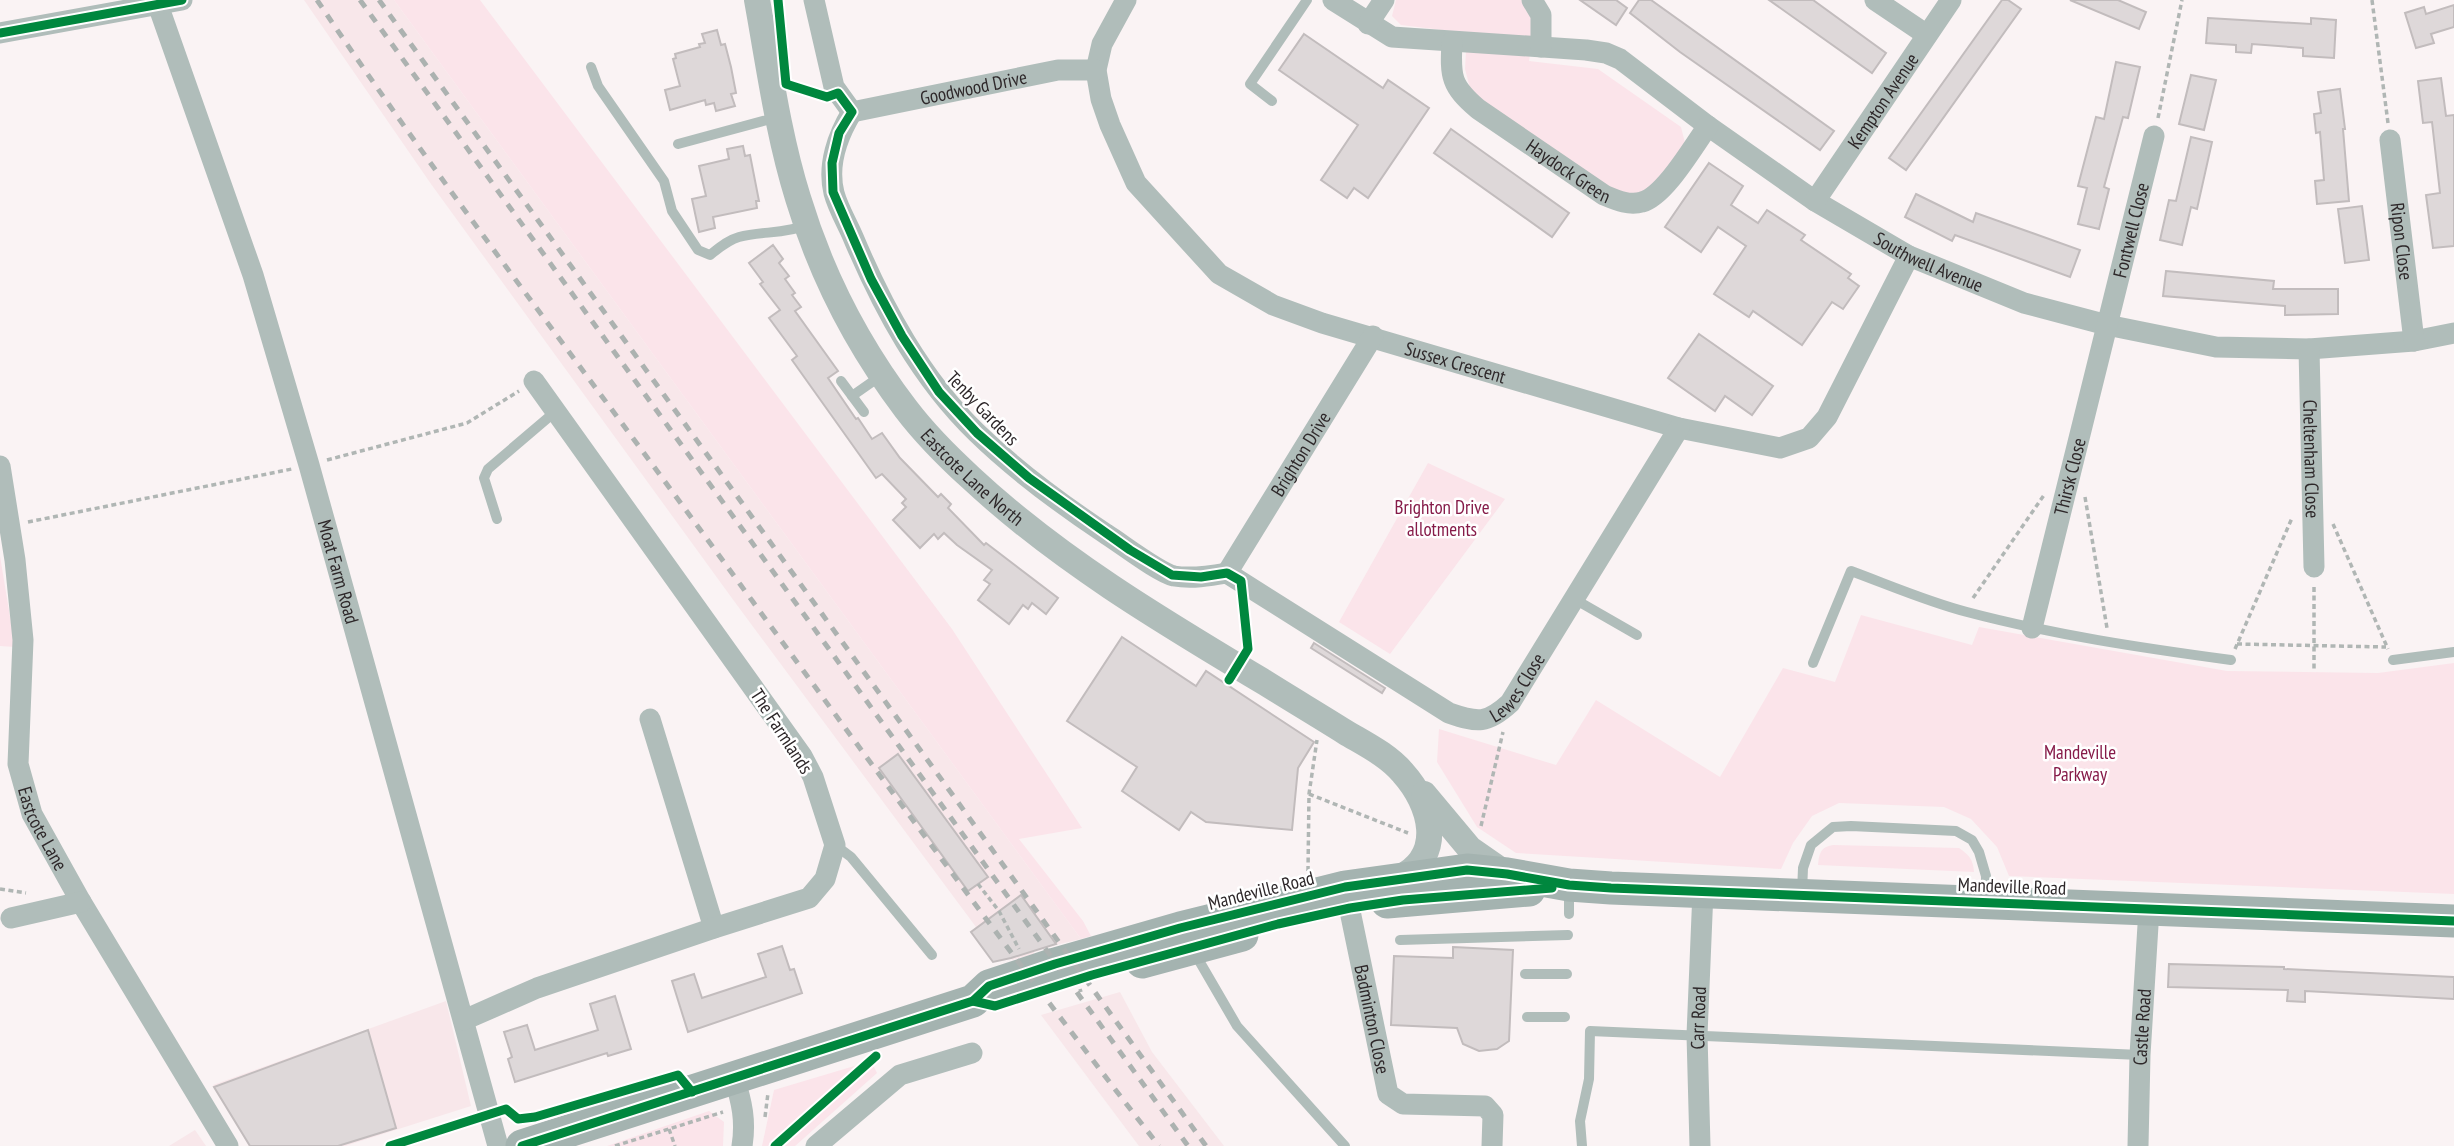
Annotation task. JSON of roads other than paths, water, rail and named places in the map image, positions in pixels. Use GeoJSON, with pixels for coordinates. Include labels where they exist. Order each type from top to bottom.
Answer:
{"type":"FeatureCollection","features":[{"type":"Feature","properties":{"kind":"main road","name":"Mandeville Road"},"geometry":{"type":"LineString","coordinates":[[1438,870],[1569,900],[1703,891],[2454,921]]}},
{"type":"Feature","properties":{"kind":"main road","name":"Mandeville Road"},"geometry":{"type":"LineString","coordinates":[[522,1146],[986,998],[1055,964],[1171,947],[1278,924],[1347,898],[1438,870],[1507,874],[1569,900]]}},
{"type":"Feature","properties":{"kind":"main road","name":"Mandeville Road"},"geometry":{"type":"LineString","coordinates":[[1171,947],[1308,897],[1347,898]]}},
{"type":"Feature","properties":{"kind":"street"},"geometry":{"type":"LineString","coordinates":[[0,33],[76,10],[158,5],[182,0]]}},
{"type":"Feature","properties":{"kind":"street","name":"Eastcote Lane North"},"geometry":{"type":"LineString","coordinates":[[757,0],[778,117],[807,225],[827,276],[868,355],[907,411],[945,454],[989,495],[1052,546],[1131,599],[1391,760],[1435,806],[1442,817],[1451,844],[1451,862],[1438,870],[1426,809],[1410,781]]}},
{"type":"Feature","properties":{"kind":"street"},"geometry":{"type":"LineString","coordinates":[[814,0],[834,87],[852,112]]}},
{"type":"Feature","properties":{"kind":"street","name":"Sussex Crescent"},"geometry":{"type":"LineString","coordinates":[[1126,0],[1102,44],[1096,70],[1101,99],[1110,125],[1136,183],[1219,274],[1273,305],[1322,323],[1679,428],[1780,448],[1809,438],[1827,417],[1909,256]]}},
{"type":"Feature","properties":{"kind":"street","name":"Southwell Avenue"},"geometry":{"type":"LineString","coordinates":[[1333,0],[1392,37],[1586,50],[1606,53],[1620,59],[1708,126],[1815,201],[1909,256],[2024,303],[2107,325],[2216,347],[2309,349],[2414,341],[2454,333]]}},
{"type":"Feature","properties":{"kind":"street"},"geometry":{"type":"LineString","coordinates":[[1368,24],[1384,0]]}},
{"type":"Feature","properties":{"kind":"street"},"geometry":{"type":"LineString","coordinates":[[1532,0],[1541,15],[1541,47]]}},
{"type":"Feature","properties":{"kind":"street"},"geometry":{"type":"LineString","coordinates":[[1875,0],[1927,35]]}},
{"type":"Feature","properties":{"kind":"street","name":"Kempton Avenue"},"geometry":{"type":"LineString","coordinates":[[1815,201],[1951,0]]}},
{"type":"Feature","properties":{"kind":"street","name":"Moat Farm Road"},"geometry":{"type":"LineString","coordinates":[[158,5],[253,275],[309,465],[498,1146]]}},
{"type":"Feature","properties":{"kind":"street","name":"Haydock Green"},"geometry":{"type":"LineString","coordinates":[[1451,42],[1451,68],[1459,92],[1478,109],[1604,195],[1624,203],[1644,202],[1661,190],[1708,126]]}},
{"type":"Feature","properties":{"kind":"street","name":"Goodwood Drive"},"geometry":{"type":"LineString","coordinates":[[852,112],[1058,70],[1096,70]]}},
{"type":"Feature","properties":{"kind":"street","name":"Tenby Gardens"},"geometry":{"type":"LineString","coordinates":[[852,112],[839,133],[832,163],[833,192],[871,279],[902,336],[939,392],[977,433],[1029,478],[1130,550],[1172,575],[1201,577],[1227,573]]}},
{"type":"Feature","properties":{"kind":"street","name":"Fontwell Close"},"geometry":{"type":"LineString","coordinates":[[2107,325],[2154,136]]}},
{"type":"Feature","properties":{"kind":"street","name":"Ripon Close"},"geometry":{"type":"LineString","coordinates":[[2390,140],[2414,341]]}},
{"type":"Feature","properties":{"kind":"street","name":"Thirsk Close"},"geometry":{"type":"LineString","coordinates":[[2032,628],[2107,325]]}},
{"type":"Feature","properties":{"kind":"street","name":"Brighton Drive"},"geometry":{"type":"LineString","coordinates":[[1227,573],[1373,336]]}},
{"type":"Feature","properties":{"kind":"street","name":"Cheltenham Close"},"geometry":{"type":"LineString","coordinates":[[2309,349],[2314,567]]}},
{"type":"Feature","properties":{"kind":"street","name":"The Farmlands"},"geometry":{"type":"LineString","coordinates":[[534,381],[802,756],[813,777],[835,845]]}},
{"type":"Feature","properties":{"kind":"street","name":"Lewes Close"},"geometry":{"type":"LineString","coordinates":[[1227,573],[1449,713],[1474,721],[1494,717],[1510,703],[1576,600],[1679,428]]}},
{"type":"Feature","properties":{"kind":"street","name":"Eastcote Lane"},"geometry":{"type":"LineString","coordinates":[[0,466],[15,560],[23,640],[19,764],[32,814],[81,902],[228,1146]]}},
{"type":"Feature","properties":{"kind":"street"},"geometry":{"type":"LineString","coordinates":[[650,719],[714,928]]}},
{"type":"Feature","properties":{"kind":"street"},"geometry":{"type":"LineString","coordinates":[[464,1020],[537,988],[809,898],[825,879],[835,845]]}},
{"type":"Feature","properties":{"kind":"street","name":"Carr Road"},"geometry":{"type":"LineString","coordinates":[[1700,1146],[1697,1035],[1703,891]]}},
{"type":"Feature","properties":{"kind":"street","name":"Badminton Close"},"geometry":{"type":"LineString","coordinates":[[1347,898],[1388,1094],[1403,1104],[1485,1106],[1493,1115],[1492,1146]]}},
{"type":"Feature","properties":{"kind":"street"},"geometry":{"type":"LineString","coordinates":[[11,918],[81,902]]}},
{"type":"Feature","properties":{"kind":"street","name":"Castle Road"},"geometry":{"type":"LineString","coordinates":[[2138,1146],[2140,1055],[2149,909]]}},
{"type":"Feature","properties":{"kind":"street"},"geometry":{"type":"LineString","coordinates":[[816,1146],[900,1075],[972,1054]]}},
{"type":"Feature","properties":{"kind":"street"},"geometry":{"type":"LineString","coordinates":[[734,1078],[743,1106],[745,1128],[742,1146]]}},
{"type":"Feature","properties":{"kind":"lane"},"geometry":{"type":"LineString","coordinates":[[1272,101],[1250,84],[1307,0]]}},
{"type":"Feature","properties":{"kind":"lane"},"geometry":{"type":"LineString","coordinates":[[591,67],[598,86],[664,181],[672,211],[698,250],[710,255],[741,237],[794,231],[807,225]]}},
{"type":"Feature","properties":{"kind":"lane"},"geometry":{"type":"LineString","coordinates":[[678,144],[778,117]]}},
{"type":"Feature","properties":{"kind":"lane"},"geometry":{"type":"LineString","coordinates":[[852,396],[881,375]]}},
{"type":"Feature","properties":{"kind":"lane"},"geometry":{"type":"LineString","coordinates":[[841,381],[864,412]]}},
{"type":"Feature","properties":{"kind":"lane"},"geometry":{"type":"LineString","coordinates":[[497,519],[484,478],[488,469],[556,411]]}},
{"type":"Feature","properties":{"kind":"lane"},"geometry":{"type":"LineString","coordinates":[[1814,663],[1850,571],[1964,611],[2032,628],[2109,643],[2231,660]]}},
{"type":"Feature","properties":{"kind":"lane"},"geometry":{"type":"LineString","coordinates":[[1576,600],[1637,635]]}},
{"type":"Feature","properties":{"kind":"lane"},"geometry":{"type":"LineString","coordinates":[[2393,660],[2454,652]]}},
{"type":"Feature","properties":{"kind":"lane"},"geometry":{"type":"LineString","coordinates":[[1802,896],[1803,868],[1811,845],[1833,827],[1851,826],[1956,831],[1972,840],[1986,876],[1986,903]]}},
{"type":"Feature","properties":{"kind":"lane"},"geometry":{"type":"LineString","coordinates":[[835,845],[851,858],[932,954]]}},
{"type":"Feature","properties":{"kind":"lane"},"geometry":{"type":"LineString","coordinates":[[1401,940],[1568,935]]}},
{"type":"Feature","properties":{"kind":"lane"},"geometry":{"type":"LineString","coordinates":[[1171,947],[1198,962],[1237,1026],[1345,1146]]}},
{"type":"Feature","properties":{"kind":"lane"},"geometry":{"type":"LineString","coordinates":[[1525,974],[1567,974]]}},
{"type":"Feature","properties":{"kind":"lane"},"geometry":{"type":"LineString","coordinates":[[1527,1017],[1565,1017]]}},
{"type":"Feature","properties":{"kind":"lane"},"geometry":{"type":"LineString","coordinates":[[1581,1146],[1580,1121],[1588,1079],[1590,1031],[2140,1055]]}},
{"type":"Feature","properties":{"kind":"lane"},"geometry":{"type":"LineString","coordinates":[[390,1146],[488,1114]]}},
{"type":"Feature","properties":{"kind":"railway"},"geometry":{"type":"LineString","coordinates":[[317,0],[494,251],[975,905],[1159,1146]]}},
{"type":"Feature","properties":{"kind":"railway"},"geometry":{"type":"LineString","coordinates":[[360,0],[1188,1146]]}},
{"type":"Feature","properties":{"kind":"railway"},"geometry":{"type":"LineString","coordinates":[[379,0],[1206,1146]]}},
{"type":"Feature","properties":{"kind":"park label","name":"Brighton Drive allotments"},"geometry":{"type":"Point","coordinates":[1442,518]}},
{"type":"Feature","properties":{"kind":"park label","name":"Mandeville Parkway"},"geometry":{"type":"Point","coordinates":[2080,763]}}]}
